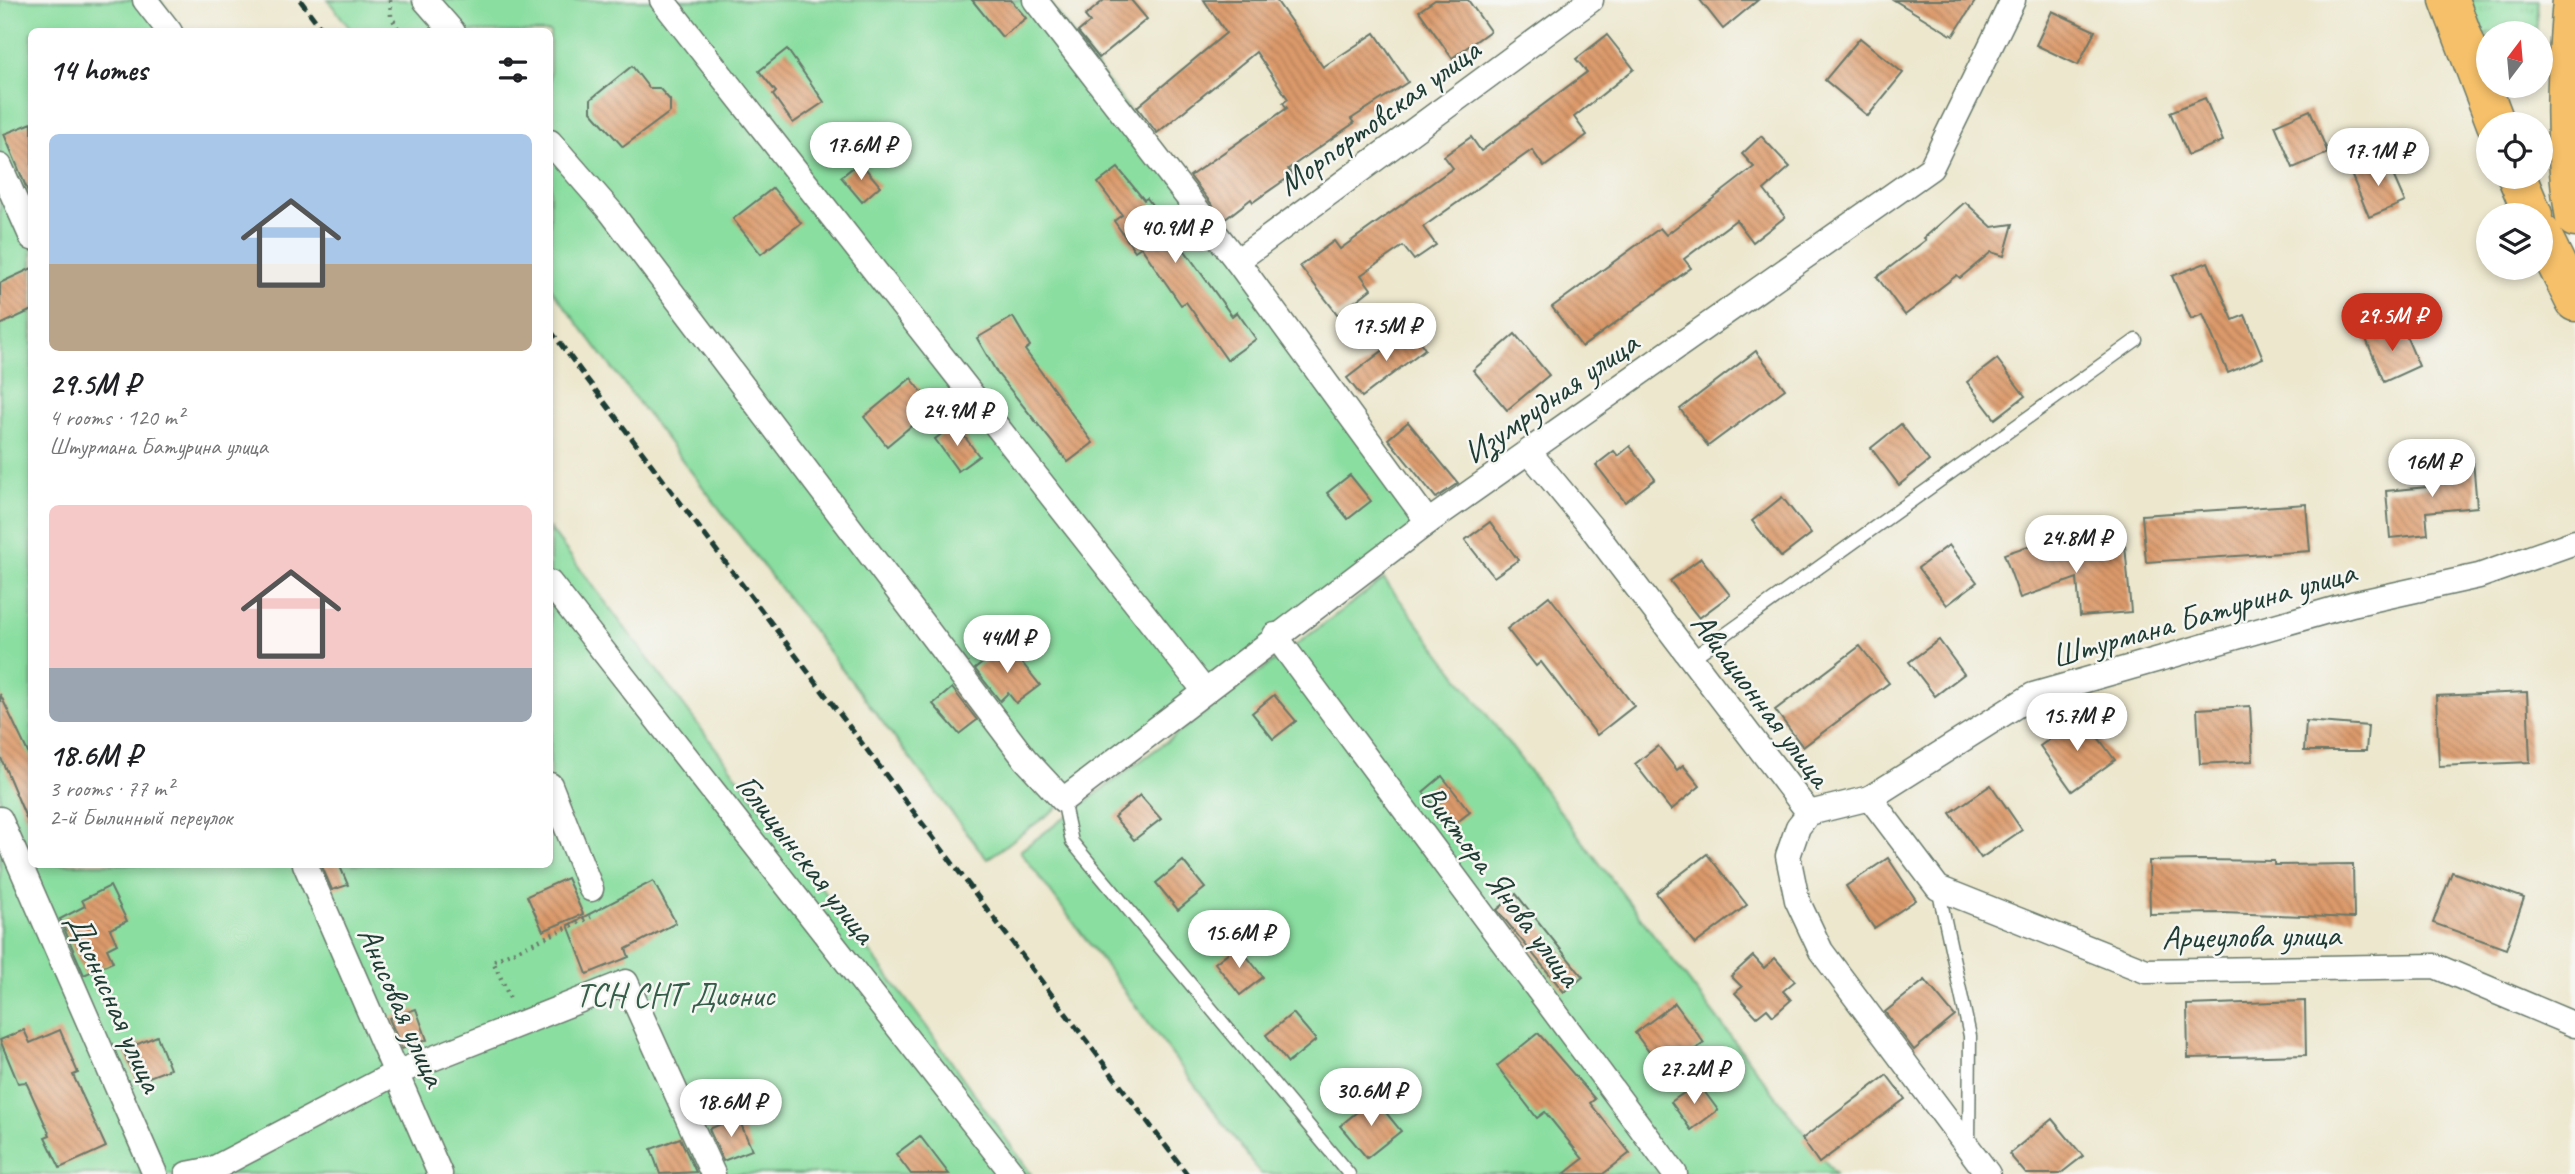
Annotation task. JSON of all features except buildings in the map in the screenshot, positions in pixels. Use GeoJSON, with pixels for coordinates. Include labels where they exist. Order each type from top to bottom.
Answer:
{"type":"FeatureCollection","features":[{"type":"Feature","properties":{"kind":"main road"},"geometry":{"type":"LineString","coordinates":[[2449,0],[2491,112]]}},
{"type":"Feature","properties":{"kind":"main road"},"geometry":{"type":"LineString","coordinates":[[2572,0],[2566,76],[2569,184],[2575,218]]}},
{"type":"Feature","properties":{"kind":"main road"},"geometry":{"type":"LineString","coordinates":[[2553,257],[2575,302]]}},
{"type":"Feature","properties":{"kind":"street"},"geometry":{"type":"LineString","coordinates":[[145,0],[167,28]]}},
{"type":"Feature","properties":{"kind":"street"},"geometry":{"type":"LineString","coordinates":[[425,0],[450,28]]}},
{"type":"Feature","properties":{"kind":"street"},"geometry":{"type":"LineString","coordinates":[[662,0],[1204,690]]}},
{"type":"Feature","properties":{"kind":"street","name":"Морпортовская улица"},"geometry":{"type":"LineString","coordinates":[[1237,261],[1591,0]]}},
{"type":"Feature","properties":{"kind":"street","name":"Изумрудная улица"},"geometry":{"type":"LineString","coordinates":[[1063,800],[1275,635],[1429,522],[1931,168],[2013,0]]}},
{"type":"Feature","properties":{"kind":"street"},"geometry":{"type":"LineString","coordinates":[[1041,2],[1237,261],[1429,522]]}},
{"type":"Feature","properties":{"kind":"street"},"geometry":{"type":"LineString","coordinates":[[553,145],[611,212],[1025,759],[1063,800]]}},
{"type":"Feature","properties":{"kind":"street"},"geometry":{"type":"LineString","coordinates":[[0,166],[28,229]]}},
{"type":"Feature","properties":{"kind":"street","name":"Авиационная улица"},"geometry":{"type":"LineString","coordinates":[[1529,452],[1591,527],[1809,813],[1798,827],[1788,856],[1797,900],[1821,951],[1988,1174]]}},
{"type":"Feature","properties":{"kind":"street","name":"Штурмана Батурина улица"},"geometry":{"type":"LineString","coordinates":[[1870,798],[2034,695],[2352,604],[2479,576],[2575,542]]}},
{"type":"Feature","properties":{"kind":"street","name":"Голицынская улица"},"geometry":{"type":"LineString","coordinates":[[553,587],[1013,1174]]}},
{"type":"Feature","properties":{"kind":"street","name":"Виктора Янова улица"},"geometry":{"type":"LineString","coordinates":[[1275,635],[1675,1174]]}},
{"type":"Feature","properties":{"kind":"street"},"geometry":{"type":"LineString","coordinates":[[553,793],[591,889]]}},
{"type":"Feature","properties":{"kind":"street"},"geometry":{"type":"LineString","coordinates":[[1809,813],[1870,798],[1938,888]]}},
{"type":"Feature","properties":{"kind":"street","name":"Дионисная улица"},"geometry":{"type":"LineString","coordinates":[[0,818],[155,1174]]}},
{"type":"Feature","properties":{"kind":"street","name":"Анисовая улица"},"geometry":{"type":"LineString","coordinates":[[307,868],[440,1174]]}},
{"type":"Feature","properties":{"kind":"street","name":"Арцеулова улица"},"geometry":{"type":"LineString","coordinates":[[1938,888],[2146,971],[2435,966],[2575,1025]]}},
{"type":"Feature","properties":{"kind":"street"},"geometry":{"type":"LineString","coordinates":[[187,1174],[214,1169],[396,1073],[626,982],[713,1174]]}},
{"type":"Feature","properties":{"kind":"lane"},"geometry":{"type":"LineString","coordinates":[[1691,659],[2136,340]]}},
{"type":"Feature","properties":{"kind":"lane"},"geometry":{"type":"LineString","coordinates":[[1063,800],[1072,842],[1349,1174]]}},
{"type":"Feature","properties":{"kind":"lane"},"geometry":{"type":"LineString","coordinates":[[1938,888],[1970,1036],[1969,1148]]}},
{"type":"Feature","properties":{"kind":"path"},"geometry":{"type":"LineString","coordinates":[[390,0],[391,16],[398,28]]}},
{"type":"Feature","properties":{"kind":"path"},"geometry":{"type":"LineString","coordinates":[[522,1024],[493,961],[601,912],[591,889]]}},
{"type":"Feature","properties":{"kind":"green space","name":"ТСН СНТ Дионис"},"geometry":{"type":"Polygon","coordinates":[[[0,0],[160,0],[181,28],[28,28],[28,868],[553,868],[553,533],[926,1026],[1031,1174],[0,1174],[0,0]]]}},
{"type":"Feature","properties":{"kind":"green space"},"geometry":{"type":"Polygon","coordinates":[[[328,0],[1047,0],[1440,528],[987,859],[553,291],[553,28],[350,28],[328,0]]]}},
{"type":"Feature","properties":{"kind":"green space"},"geometry":{"type":"Polygon","coordinates":[[[2470,0],[2539,0],[2537,21],[2478,21],[2470,0]]]}},
{"type":"Feature","properties":{"kind":"green space"},"geometry":{"type":"Polygon","coordinates":[[[1384,579],[1835,1174],[1261,1174],[1020,851],[1384,579]]]}},
{"type":"Feature","properties":{"kind":"railway"},"geometry":{"type":"LineString","coordinates":[[300,0],[321,28]]}},
{"type":"Feature","properties":{"kind":"railway"},"geometry":{"type":"LineString","coordinates":[[553,334],[1187,1174]]}}]}
